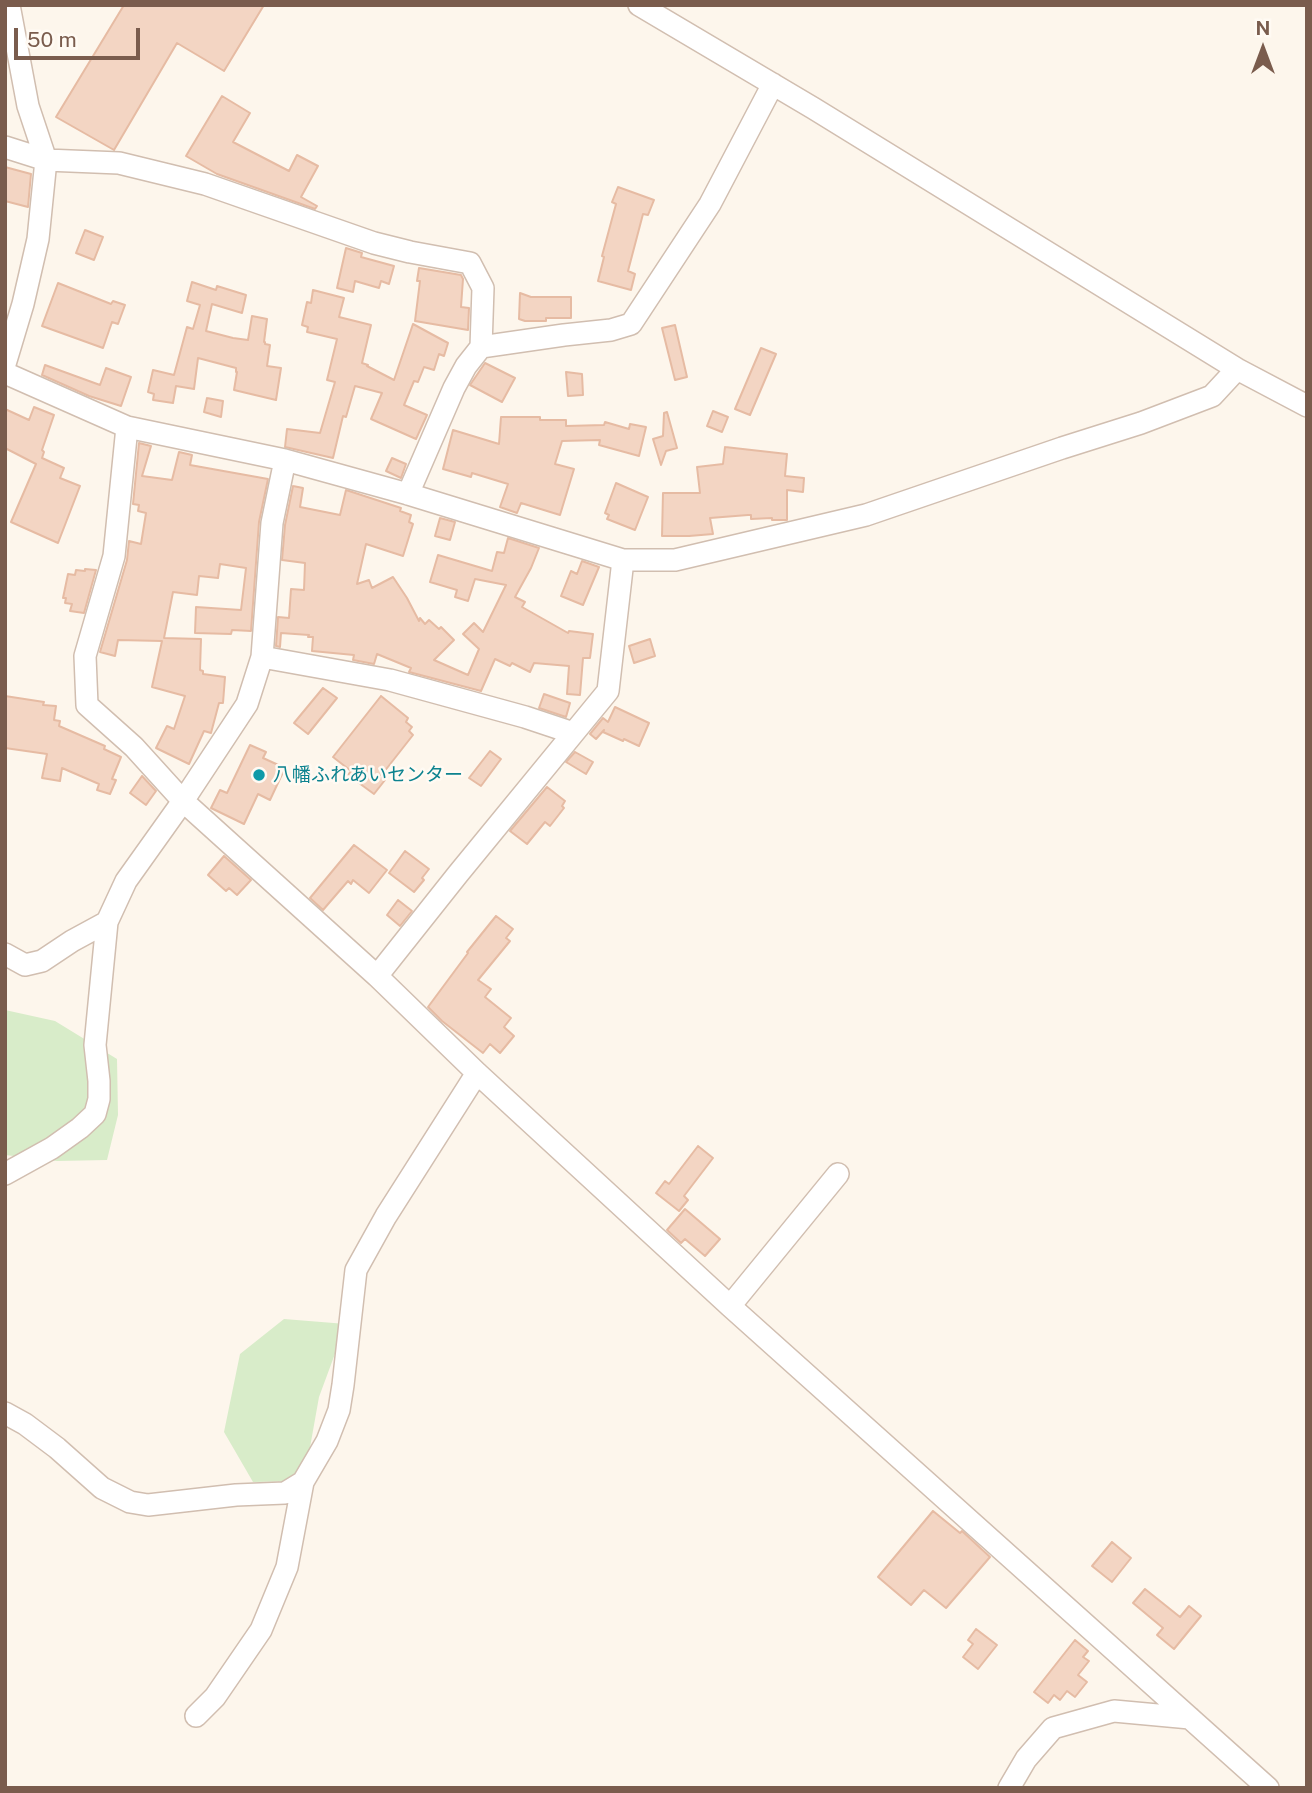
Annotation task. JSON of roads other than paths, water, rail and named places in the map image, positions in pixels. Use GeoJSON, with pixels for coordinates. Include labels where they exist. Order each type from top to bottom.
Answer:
{"type":"FeatureCollection","features":[{"type":"Feature","properties":{"kind":"street"},"geometry":{"type":"LineString","coordinates":[[5,364],[38,239],[46,160],[28,106],[9,5]]}},
{"type":"Feature","properties":{"kind":"street"},"geometry":{"type":"LineString","coordinates":[[639,5],[773,84],[1237,369],[1307,406]]}},
{"type":"Feature","properties":{"kind":"street"},"geometry":{"type":"LineString","coordinates":[[481,347],[611,330],[631,324],[710,204],[773,84]]}},
{"type":"Feature","properties":{"kind":"street"},"geometry":{"type":"LineString","coordinates":[[5,147],[46,160],[120,163],[205,184],[374,243],[470,263],[483,288],[481,347],[454,388],[408,494]]}},
{"type":"Feature","properties":{"kind":"street"},"geometry":{"type":"LineString","coordinates":[[5,373],[127,427],[285,460],[408,494],[623,560],[676,560],[866,515],[1141,423],[1212,396],[1237,369]]}},
{"type":"Feature","properties":{"kind":"street"},"geometry":{"type":"LineString","coordinates":[[127,427],[114,556],[85,656],[87,705],[134,747],[183,802],[377,976],[477,1073],[730,1306],[1268,1788]]}},
{"type":"Feature","properties":{"kind":"street"},"geometry":{"type":"LineString","coordinates":[[5,1174],[52,1148],[95,1114],[99,1099],[99,1082],[95,1045],[107,922],[126,881],[183,802],[247,704],[262,657],[272,523],[285,460]]}},
{"type":"Feature","properties":{"kind":"street"},"geometry":{"type":"LineString","coordinates":[[377,976],[608,691],[623,560]]}},
{"type":"Feature","properties":{"kind":"street"},"geometry":{"type":"LineString","coordinates":[[262,657],[390,680],[573,733]]}},
{"type":"Feature","properties":{"kind":"street"},"geometry":{"type":"LineString","coordinates":[[5,954],[25,965],[42,961],[107,922]]}},
{"type":"Feature","properties":{"kind":"street"},"geometry":{"type":"LineString","coordinates":[[195,1716],[215,1697],[261,1630],[287,1567],[303,1482],[327,1441],[339,1409],[356,1270],[386,1216],[477,1073]]}},
{"type":"Feature","properties":{"kind":"street"},"geometry":{"type":"LineString","coordinates":[[730,1306],[838,1174]]}},
{"type":"Feature","properties":{"kind":"street"},"geometry":{"type":"LineString","coordinates":[[5,1413],[24,1423],[57,1448],[102,1488],[130,1502],[148,1505],[236,1495],[285,1493],[303,1482]]}},
{"type":"Feature","properties":{"kind":"street"},"geometry":{"type":"LineString","coordinates":[[1009,1788],[1026,1759],[1053,1728],[1114,1711],[1190,1718]]}},
{"type":"Feature","properties":{"kind":"place","name":"八幡ふれあいセンター"},"geometry":{"type":"Point","coordinates":[259,775]}}]}
